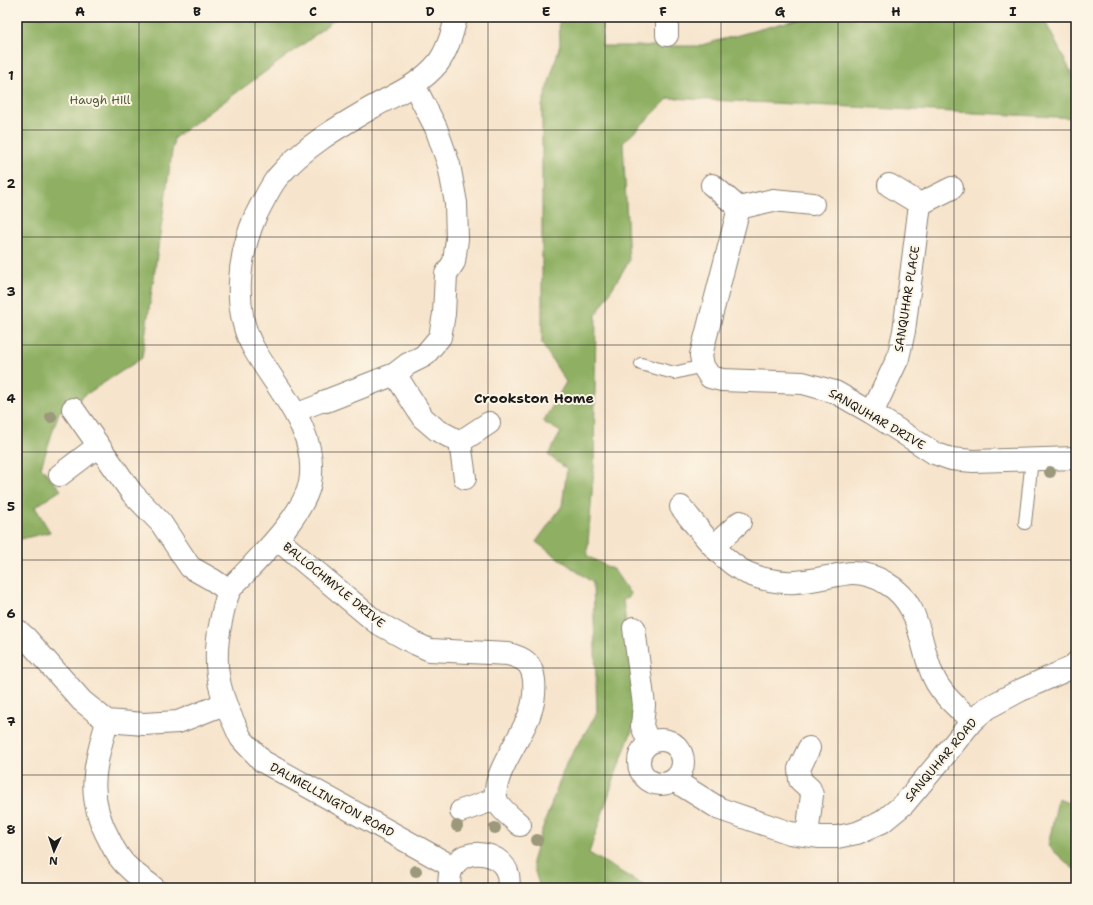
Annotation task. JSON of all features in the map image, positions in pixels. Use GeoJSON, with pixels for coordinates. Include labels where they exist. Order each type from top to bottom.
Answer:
{"type":"FeatureCollection","features":[{"type":"Feature","properties":{"kind":"street","name":"DALMELLINGTON ROAD"},"geometry":{"type":"LineString","coordinates":[[456,17],[452,34],[439,62],[414,85],[372,107],[323,138],[298,158],[276,179],[255,217],[246,245],[240,274],[240,297],[243,320],[253,347],[295,413],[308,441],[310,483],[303,502],[277,539],[229,591],[218,638],[216,664],[224,704],[241,738],[262,761],[451,878],[460,859],[471,854],[482,853],[493,857],[502,864],[507,874],[508,888]]}},
{"type":"Feature","properties":{"kind":"street"},"geometry":{"type":"LineString","coordinates":[[295,413],[395,374],[408,364],[424,356],[440,337],[444,314],[446,274],[454,262],[457,239],[456,203],[449,165],[436,128],[414,85]]}},
{"type":"Feature","properties":{"kind":"street"},"geometry":{"type":"LineString","coordinates":[[712,185],[739,208]]}},
{"type":"Feature","properties":{"kind":"street"},"geometry":{"type":"LineString","coordinates":[[889,185],[920,204],[952,188]]}},
{"type":"Feature","properties":{"kind":"street"},"geometry":{"type":"LineString","coordinates":[[739,208],[773,200],[813,204]]}},
{"type":"Feature","properties":{"kind":"street","name":"SANQUHAR PLACE"},"geometry":{"type":"LineString","coordinates":[[872,413],[898,358],[904,331],[920,204]]}},
{"type":"Feature","properties":{"kind":"street"},"geometry":{"type":"LineString","coordinates":[[703,366],[701,355],[739,208]]}},
{"type":"Feature","properties":{"kind":"street","name":"SANQUHAR DRIVE"},"geometry":{"type":"LineString","coordinates":[[703,366],[710,377],[722,380],[803,383],[819,386],[835,392],[872,413],[934,453],[952,459],[973,461],[1076,458]]}},
{"type":"Feature","properties":{"kind":"street"},"geometry":{"type":"LineString","coordinates":[[395,374],[423,418],[437,430],[460,442]]}},
{"type":"Feature","properties":{"kind":"street"},"geometry":{"type":"LineString","coordinates":[[73,409],[132,493],[161,523],[190,567],[229,591]]}},
{"type":"Feature","properties":{"kind":"street"},"geometry":{"type":"LineString","coordinates":[[460,442],[489,423]]}},
{"type":"Feature","properties":{"kind":"street"},"geometry":{"type":"LineString","coordinates":[[460,442],[464,478]]}},
{"type":"Feature","properties":{"kind":"street"},"geometry":{"type":"LineString","coordinates":[[60,475],[98,446]]}},
{"type":"Feature","properties":{"kind":"street"},"geometry":{"type":"LineString","coordinates":[[681,507],[714,546],[730,562],[747,573],[768,580],[793,582],[852,573],[869,576],[887,583],[899,593],[910,606],[918,623],[934,679],[944,694],[972,721]]}},
{"type":"Feature","properties":{"kind":"street"},"geometry":{"type":"LineString","coordinates":[[714,546],[740,522]]}},
{"type":"Feature","properties":{"kind":"street","name":"BALLOCHMYLE DRIVE"},"geometry":{"type":"LineString","coordinates":[[277,539],[376,622],[414,643],[430,650],[508,654],[519,657],[527,662],[533,671],[535,691],[530,714],[497,783],[496,798]]}},
{"type":"Feature","properties":{"kind":"street"},"geometry":{"type":"LineString","coordinates":[[634,628],[644,705],[642,726],[649,743]]}},
{"type":"Feature","properties":{"kind":"street"},"geometry":{"type":"LineString","coordinates":[[17,630],[82,701],[107,720],[144,724],[178,722],[224,704]]}},
{"type":"Feature","properties":{"kind":"street","name":"SANQUHAR ROAD"},"geometry":{"type":"LineString","coordinates":[[675,781],[720,809],[790,833],[837,837],[857,833],[882,822],[904,804],[972,721],[987,708],[1021,690],[1075,667]]}},
{"type":"Feature","properties":{"kind":"street"},"geometry":{"type":"LineString","coordinates":[[107,720],[98,754],[94,779],[95,803],[102,826],[116,854],[129,869],[154,888]]}},
{"type":"Feature","properties":{"kind":"street"},"geometry":{"type":"LineString","coordinates":[[660,740],[672,742],[680,750],[684,761],[682,772],[675,781],[663,785],[651,783],[642,775],[638,764],[639,758],[641,752],[649,743],[660,740]]}},
{"type":"Feature","properties":{"kind":"street"},"geometry":{"type":"LineString","coordinates":[[807,835],[812,795],[810,789],[800,780],[799,769],[809,748]]}},
{"type":"Feature","properties":{"kind":"street"},"geometry":{"type":"LineString","coordinates":[[461,811],[496,798],[502,808],[520,825]]}},
{"type":"Feature","properties":{"kind":"lane"},"geometry":{"type":"LineString","coordinates":[[641,364],[674,373],[703,366]]}},
{"type":"Feature","properties":{"kind":"lane"},"geometry":{"type":"LineString","coordinates":[[1025,523],[1032,459]]}},
{"type":"Feature","properties":{"kind":"green space","name":"Haugh Hill"},"geometry":{"type":"Polygon","coordinates":[[[17,17],[337,17],[309,40],[174,138],[142,358],[59,412],[41,467],[61,490],[35,507],[50,532],[17,540],[17,17]]]}},
{"type":"Feature","properties":{"kind":"green space"},"geometry":{"type":"Polygon","coordinates":[[[559,17],[602,17],[602,46],[698,46],[805,17],[1043,17],[1074,78],[1076,77],[1076,118],[669,98],[623,143],[629,261],[596,315],[594,467],[587,556],[614,570],[631,595],[623,600],[634,694],[635,722],[589,853],[648,888],[540,888],[532,862],[540,835],[566,764],[597,713],[593,583],[536,542],[562,506],[567,469],[548,455],[561,432],[543,422],[566,382],[542,344],[542,106],[560,45],[559,17]]]}},
{"type":"Feature","properties":{"kind":"green space"},"geometry":{"type":"Polygon","coordinates":[[[1058,799],[1076,806],[1076,871],[1048,846],[1058,799]]]}},
{"type":"Feature","properties":{"kind":"district","name":"Crookston Home"},"geometry":{"type":"Point","coordinates":[534,398]}}]}
